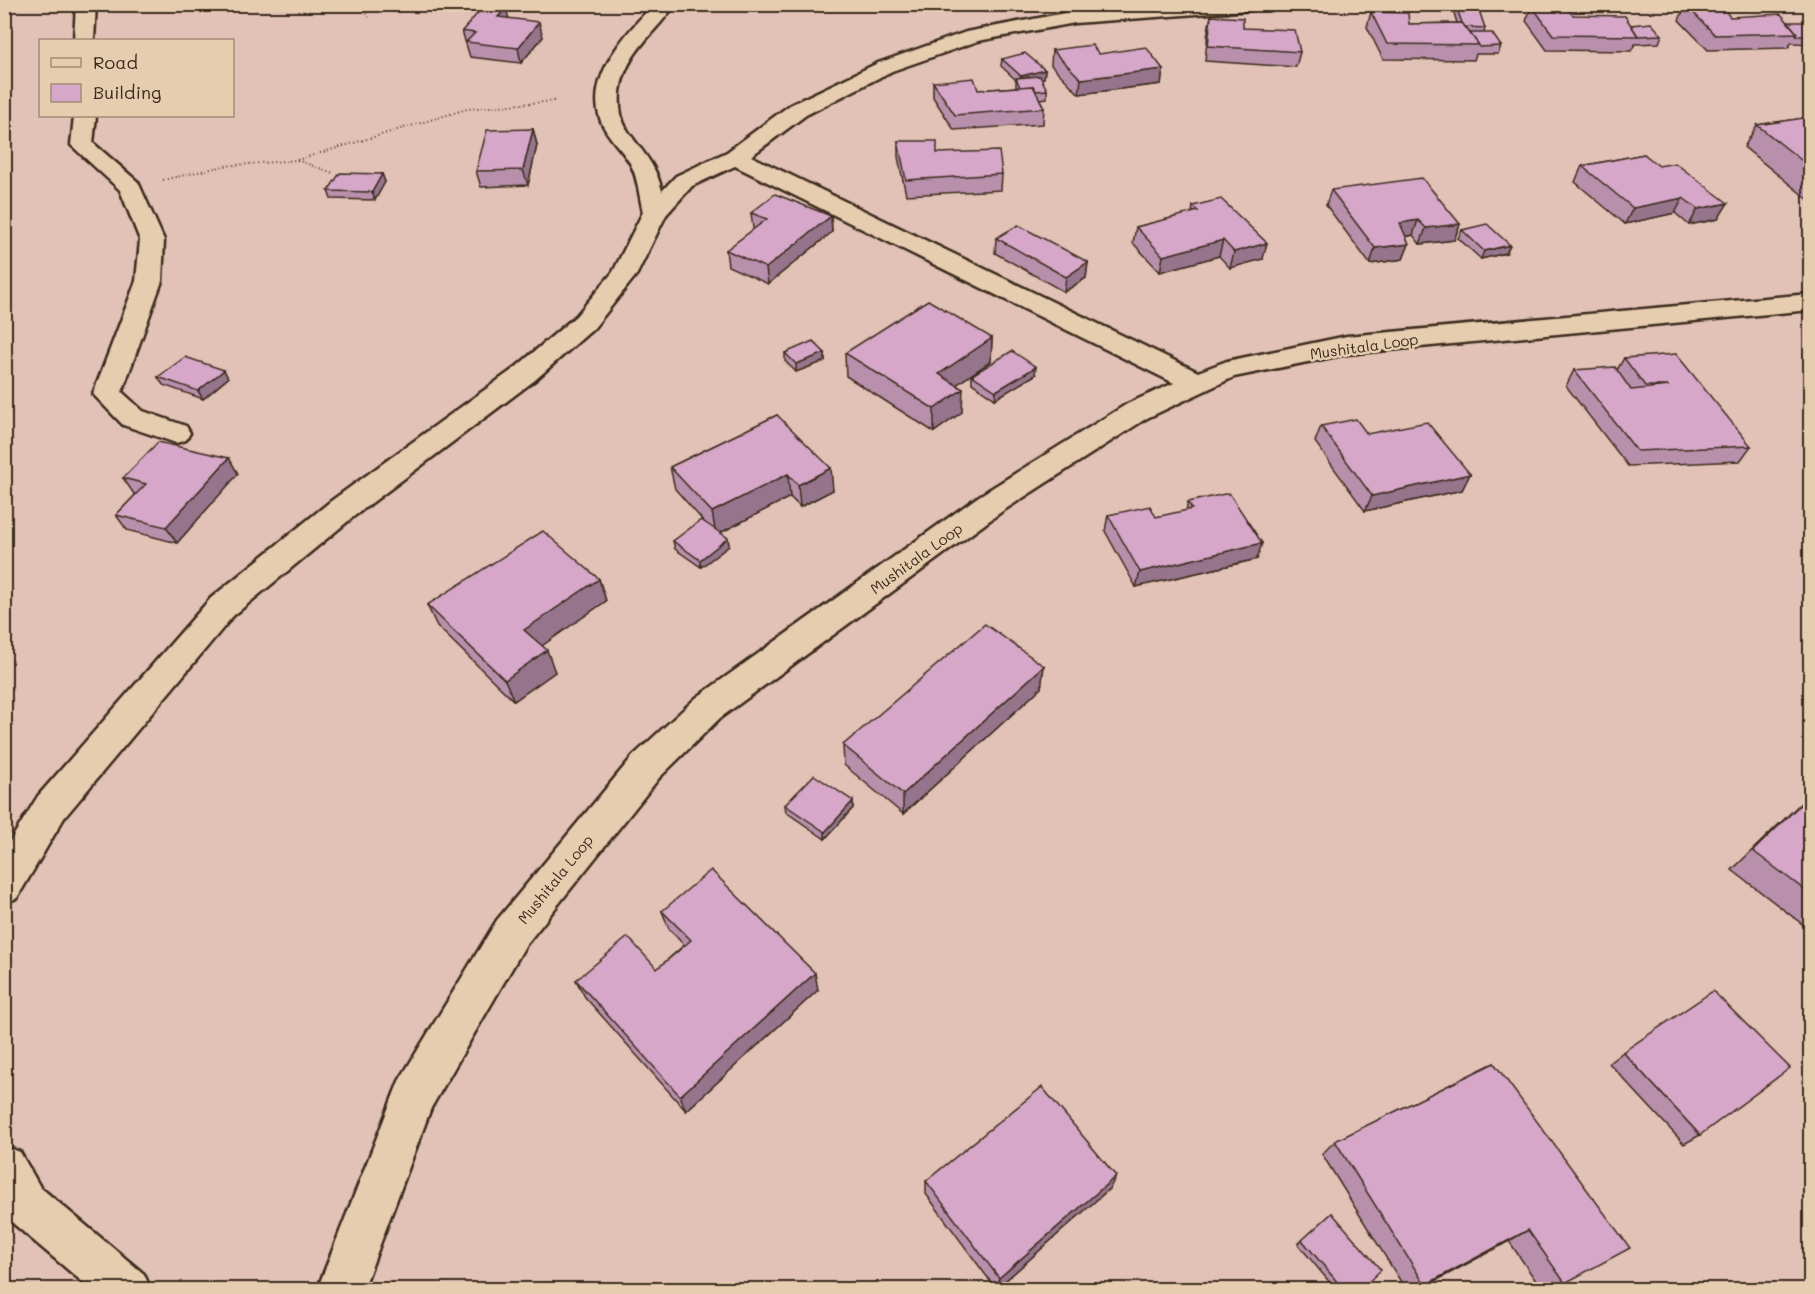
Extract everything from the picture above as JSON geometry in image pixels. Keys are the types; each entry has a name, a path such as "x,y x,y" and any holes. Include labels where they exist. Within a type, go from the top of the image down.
{"street":[{"path":"84,39 86,4"},
{"path":"655,212 643,167 610,118 608,92 618,62 639,31 666,4"},
{"path":"4,886 51,807 222,607 342,509 525,374 585,322 624,274 655,212 684,181 735,158 798,110 885,67 973,36 1075,17 1251,4"},
{"path":"85,117 82,145 130,187 152,240 149,281 107,394 133,418 176,434"},
{"path":"735,158 1197,382"},
{"name":"Mushitala Loop","path":"340,1290 414,1096 511,933 646,767 708,708 990,504 1137,411 1227,370 1347,345 1810,302"},
{"path":"4,1168 24,1203 128,1290"}],"path":[{"path":"359,4 369,17"},
{"path":"762,4 797,9 830,4"},
{"path":"130,187 224,166 297,160 467,109 554,101"},
{"path":"297,160 333,173"}],"building":[{"path":"1686,5 1721,5 1730,17 1781,14 1797,33 1715,35"},
{"path":"484,6 506,8 498,17 539,22 518,48 466,42 475,33 462,31"},
{"path":"1456,6 1478,7 1485,28 1465,27"},
{"path":"1532,6 1564,6 1573,15 1625,16 1638,36 1553,35"},
{"path":"1371,12 1408,13 1409,24 1462,23 1479,45 1387,44"},
{"path":"1211,16 1243,18 1243,28 1295,30 1300,52 1208,46"},
{"path":"1788,22 1809,22 1810,36 1797,36"},
{"path":"1651,23 1662,35 1638,36 1631,25"},
{"path":"1470,33 1492,33 1501,46 1479,47"},
{"path":"1092,45 1099,54 1146,47 1163,69 1081,79 1052,50"},
{"path":"1025,53 1045,70 1021,76 1002,59"},
{"path":"1040,76 1047,90 1036,91 1033,86 1020,87 1016,78"},
{"path":"974,78 978,90 1033,86 1044,108 955,115 933,82"},
{"path":"1810,117 1810,167 1757,125"},
{"path":"533,129 523,170 476,171 487,130"},
{"path":"898,141 937,141 937,153 999,151 1002,174 906,180"},
{"path":"1644,154 1659,166 1675,163 1728,203 1698,209 1683,198 1633,208 1582,166"},
{"path":"340,173 382,174 372,192 328,191"},
{"path":"1422,178 1460,224 1426,228 1418,220 1400,223 1409,244 1375,248 1331,190"},
{"path":"775,194 831,216 766,268 726,250 767,219 751,213"},
{"path":"1221,199 1267,243 1234,252 1223,240 1163,256 1136,227 1198,211 1193,206"},
{"path":"1487,224 1510,245 1484,251 1462,230"},
{"path":"1018,225 1088,262 1066,277 996,238"},
{"path":"928,300 992,338 939,374 963,389 934,409 845,353"},
{"path":"813,341 825,353 796,364 785,353"},
{"path":"1012,351 1036,367 996,391 972,375"},
{"path":"1676,354 1751,446 1637,451 1574,370 1615,367 1631,390 1669,386 1645,386 1624,358"},
{"path":"185,357 224,370 198,391 158,377"},
{"path":"777,415 831,468 798,485 788,474 712,512 670,467"},
{"path":"1356,419 1367,434 1427,422 1470,474 1372,496 1321,426"},
{"path":"158,442 229,458 166,527 116,515 146,484 123,478"},
{"path":"1229,493 1262,543 1140,572 1108,515 1150,506 1156,517 1192,509 1188,502"},
{"path":"701,520 728,538 700,560 673,541"},
{"path":"543,531 599,579 524,630 547,650 505,680 427,605"},
{"path":"985,624 1044,666 903,794 843,745"},
{"path":"814,775 853,801 825,832 785,805"},
{"path":"1810,795 1810,894 1753,851"},
{"path":"711,870 815,973 680,1096 576,980 628,937 657,969 691,940 662,911"},
{"path":"1713,991 1790,1068 1700,1135 1623,1052"},
{"path":"1494,1063 1630,1248 1565,1283 1528,1230 1425,1285 1335,1141"},
{"path":"1042,1087 1116,1176 999,1278 926,1181"},
{"path":"1332,1213 1381,1270 1360,1290 1344,1290 1302,1240"}]}
